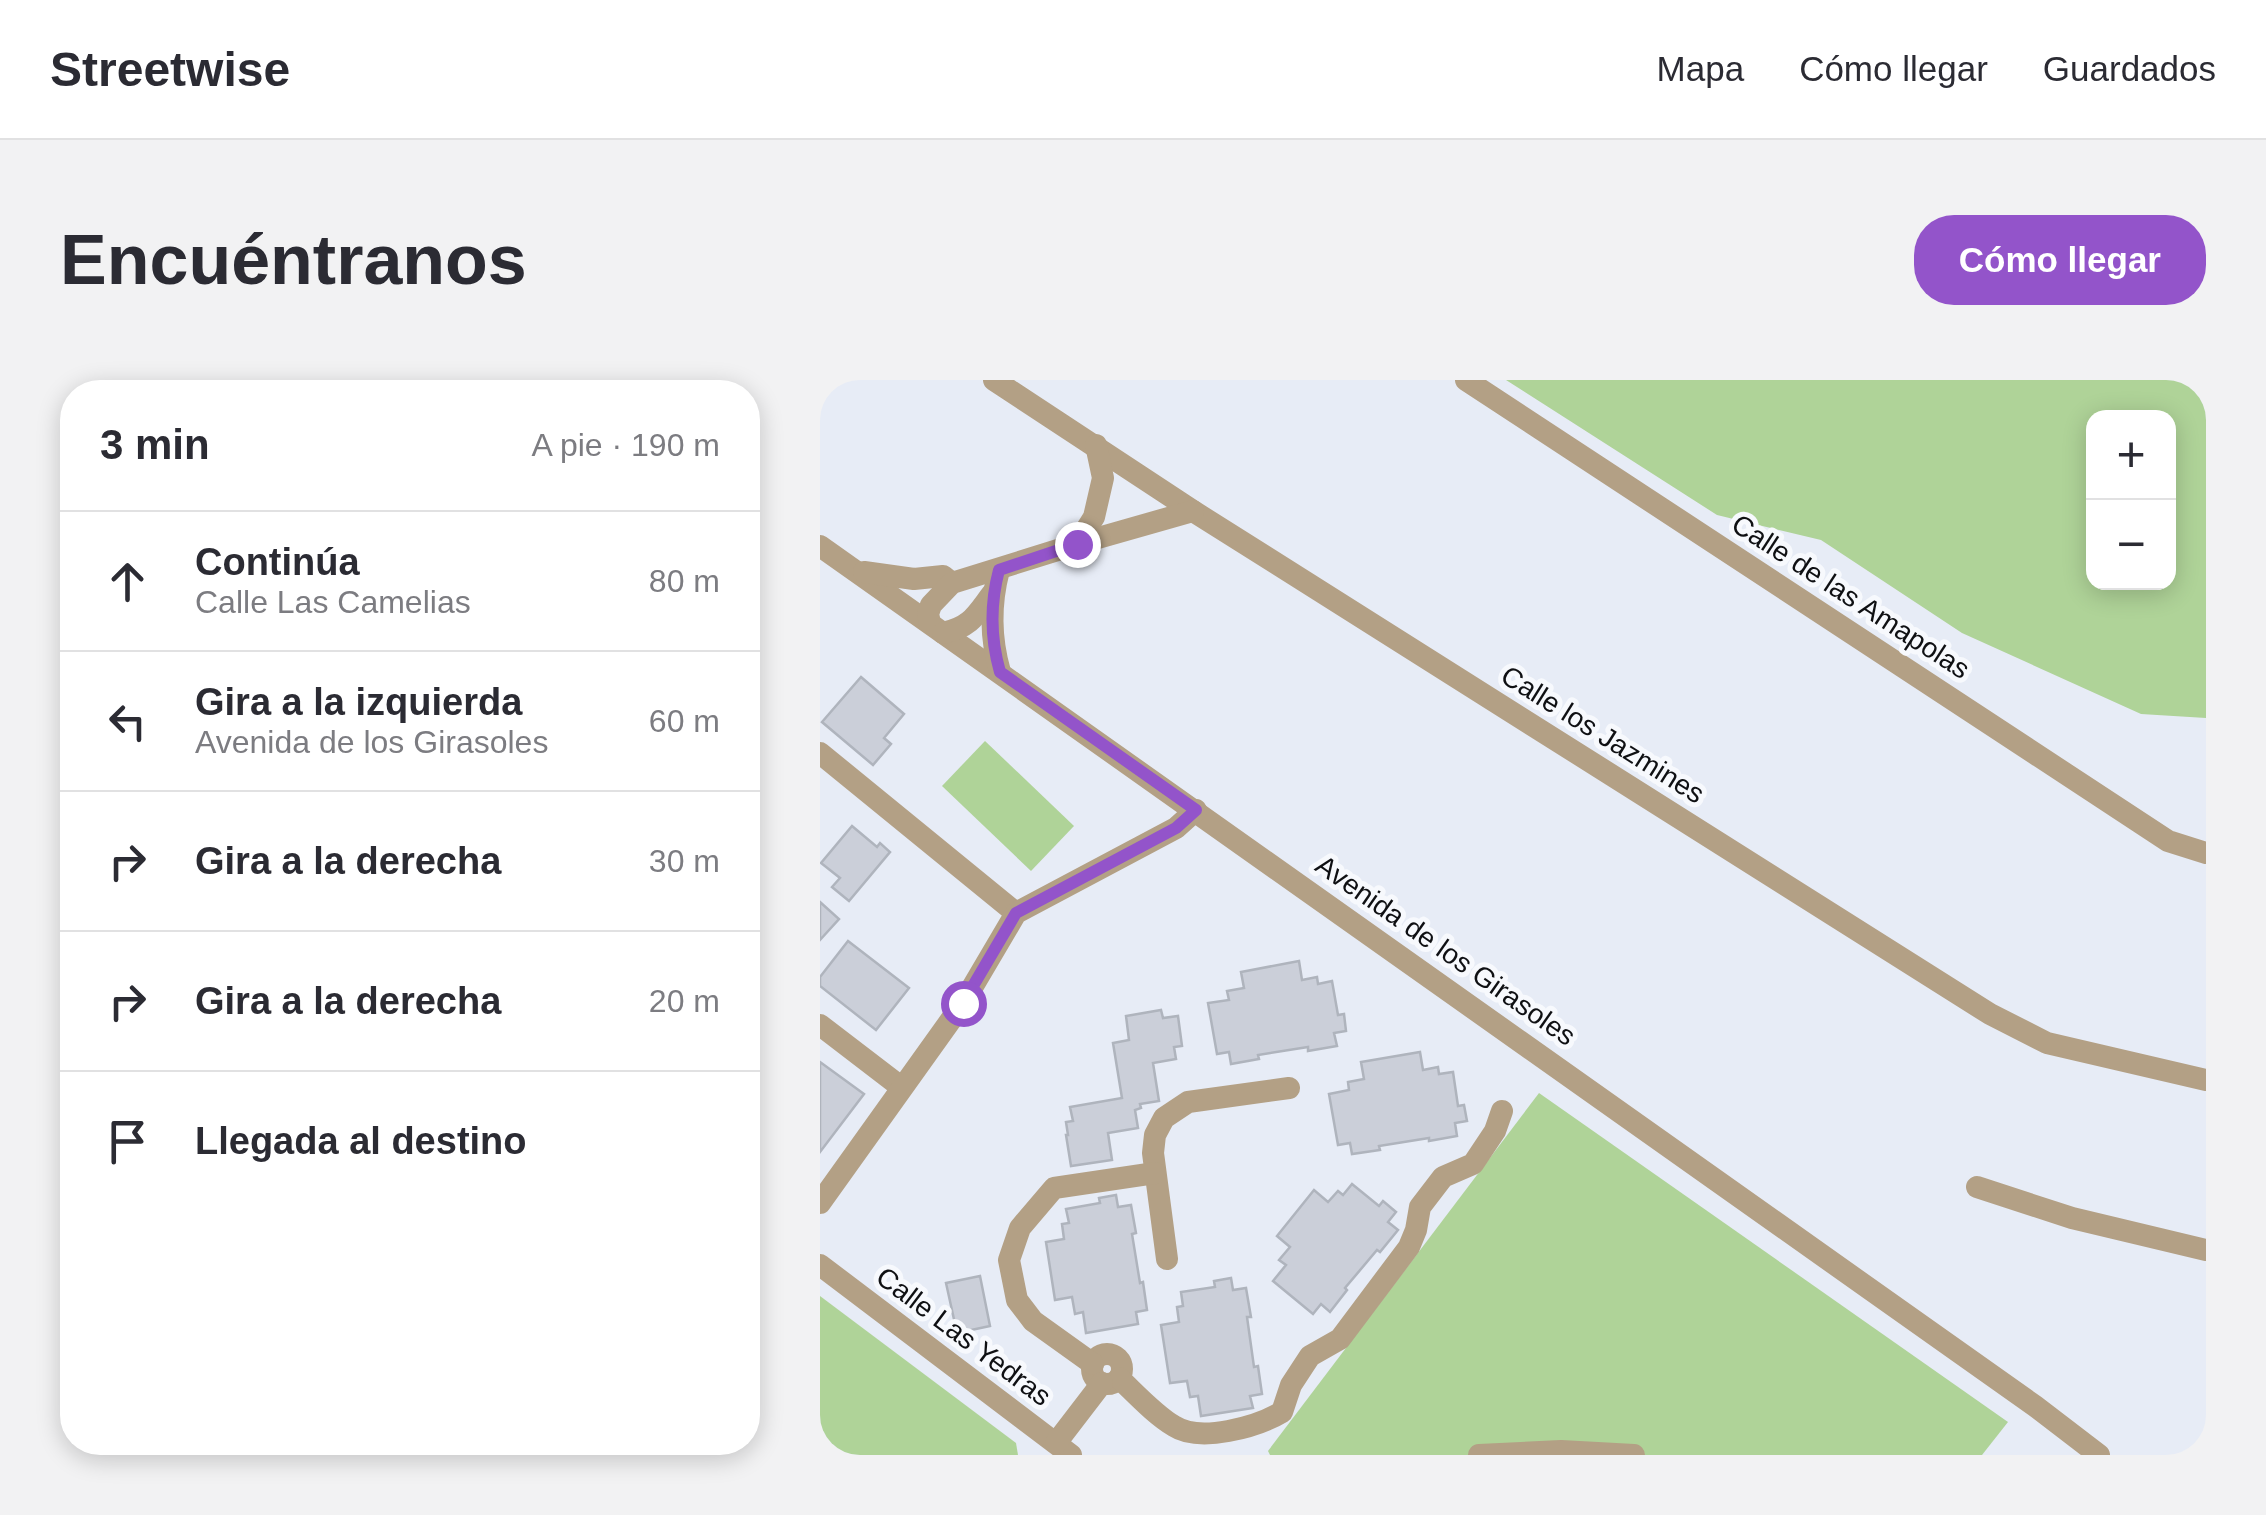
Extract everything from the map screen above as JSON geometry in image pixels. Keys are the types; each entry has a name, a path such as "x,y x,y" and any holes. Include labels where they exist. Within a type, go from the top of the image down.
{"street":[{"name":"Calle los Jazmines","path":"994,380 1194,511 1990,1014 2047,1042 2206,1080"},
{"name":"Calle de las Amapolas","path":"1466,380 2168,840 2206,853"},
{"path":"1077,544 1094,517 1103,478 1096,446"},
{"path":"992,594 973,620 960,629 937,628 928,614 931,605 952,583 1194,511"},
{"name":"Avenida de los Girasoles","path":"820,546 2099,1455"},
{"path":"854,570 914,579 943,576 952,583"},
{"path":"999,570 992,594 993,647 1000,672"},
{"path":"820,753 1016,913"},
{"path":"820,1203 963,1003 1016,913 1176,828 1196,810"},
{"path":"820,1025 900,1087"},
{"path":"1167,1258 1152,1153 1164,1118 1188,1102 1289,1088"},
{"path":"1155,1173 1054,1188 1020,1228 1009,1260 1016,1300 1032,1320 1176,1428 1206,1434 1264,1423 1282,1412 1291,1385 1310,1356 1340,1340 1409,1247 1420,1207 1443,1177 1473,1164 1495,1131 1502,1111"},
{"path":"1977,1187 2072,1218 2206,1250"},
{"name":"Calle Las Yedras","path":"820,1265 1064,1449"},
{"path":"1064,1449 1104,1375"},
{"name":"Avenida de los Girasoles","path":"2035,1406 2119,1455"},
{"path":"1479,1455 1561,1451 1634,1455"}],"green space":[{"path":"1506,380 2206,380 2206,718 2141,714 1962,633 1821,540 1717,515"},
{"path":"985,741 1074,826 1031,871 942,786"},
{"path":"1539,1093 2008,1422 1982,1455 1270,1455 1268,1451"},
{"path":"820,1296 1016,1443 1018,1455 820,1455"}],"building":[{"path":"861,677 904,714 884,738 891,744 873,765 822,722"},
{"path":"852,826 877,847 880,843 890,852 849,901 832,887 840,878 821,863"},
{"path":"820,902 839,919 820,940"},
{"path":"848,941 909,988 876,1030 820,986 820,977"},
{"path":"1299,961 1302,980 1317,977 1318,984 1332,981 1338,1015 1344,1014 1346,1031 1334,1033 1337,1046 1258,1055 1259,1059 1231,1064 1229,1052 1217,1054 1208,1003 1229,1000 1227,991 1244,988 1241,972"},
{"path":"1161,1010 1163,1018 1178,1016 1182,1046 1174,1047 1176,1059 1153,1063 1159,1101 1140,1104 1141,1108 1135,1110 1138,1128 1108,1133 1112,1160 1071,1166 1066,1135 1066,1122 1073,1121 1070,1107 1122,1098 1113,1043 1129,1040 1126,1016"},
{"path":"1420,1052 1423,1070 1438,1067 1439,1074 1453,1072 1458,1106 1464,1105 1467,1121 1455,1123 1457,1136 1379,1146 1380,1150 1352,1154 1350,1143 1338,1145 1329,1094 1349,1090 1348,1082 1364,1079 1361,1062"},
{"path":"820,1062 864,1094 820,1152"},
{"path":"1352,1184 1379,1206 1383,1201 1396,1212 1388,1222 1398,1230 1345,1288 1330,1312 1321,1304 1313,1314 1273,1281 1286,1265 1279,1260 1290,1247 1277,1236 1314,1190 1328,1202 1338,1191 1343,1195"},
{"path":"1116,1195 1118,1207 1131,1205 1136,1233 1132,1234 1147,1310 1136,1312 1138,1324 1086,1333 1083,1312 1075,1314 1072,1297 1055,1300 1046,1242 1064,1239 1062,1224 1069,1223 1066,1209 1100,1203 1099,1198"},
{"path":"980,1276 990,1326 957,1333 946,1283"},
{"path":"1231,1278 1233,1290 1246,1288 1254,1367 1258,1366 1262,1394 1250,1396 1253,1408 1201,1416 1198,1396 1190,1397 1187,1381 1170,1383 1161,1325 1179,1322 1181,1292 1215,1287 1214,1281"}],"route":[{"path":"963,1003 1016,913 1176,828 1196,810 1000,672 992,630 992,594 999,570 1077,544"}]}
